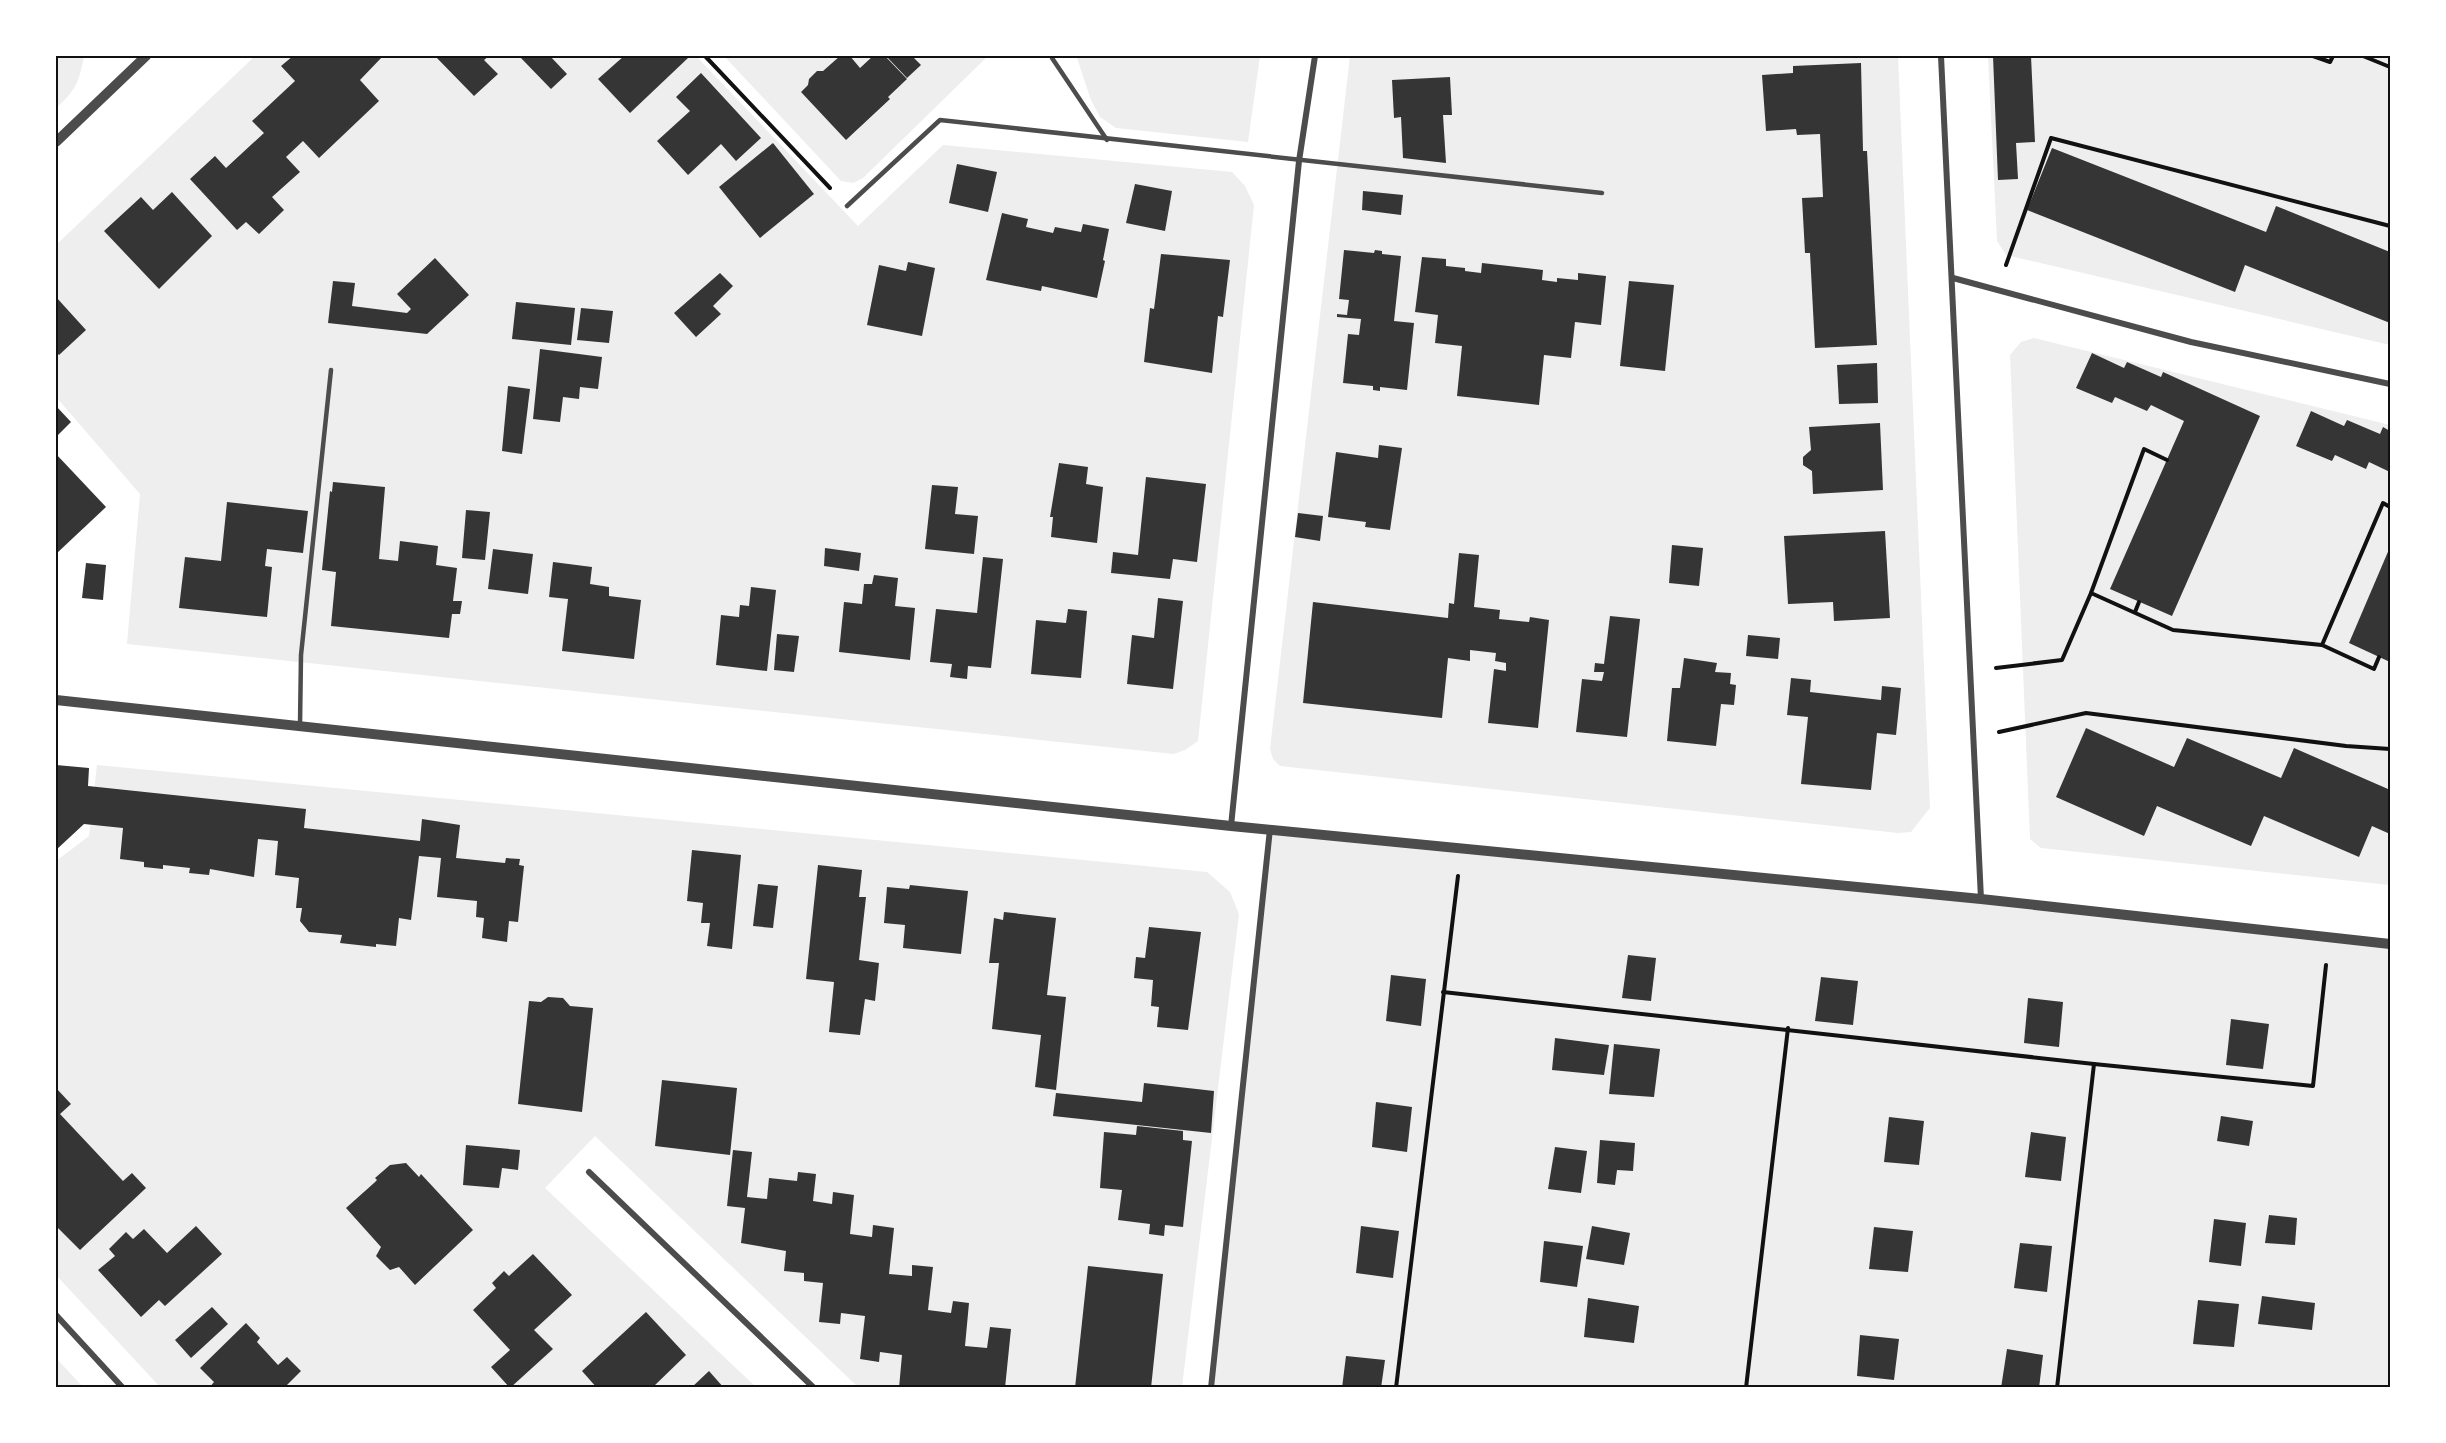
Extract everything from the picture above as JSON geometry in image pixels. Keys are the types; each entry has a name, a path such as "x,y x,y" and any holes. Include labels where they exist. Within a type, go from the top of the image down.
{"street":[{"path":"56,142 146,56"},
{"path":"1231,826 1299,161 1315,56"},
{"path":"1941,56 1981,899"},
{"path":"1953,278 2191,342 2391,384"},
{"path":"56,700 300,724 1231,826 1981,899 2391,944"},
{"path":"1210,1388 1270,830"},
{"path":"589,1172 814,1388"},
{"path":"56,1315 123,1388"}],"lane":[{"path":"1054,56 1052,58 1107,140"},
{"path":"847,206 940,120 1299,161 1602,192"},
{"path":"300,724 301,656 331,370"}],"path":[{"path":"705,56 847,206"},
{"path":"2313,56 2330,62 2333,56"},
{"path":"2363,56 2391,67"},
{"path":"1997,290 2051,138 2391,226"},
{"path":"1971,671 2062,660 2091,593 2144,449 2167,460"},
{"path":"2322,645 2383,503 2391,507"},
{"path":"2091,593 2173,630 2322,645 2374,669 2379,657"},
{"path":"2135,612 2139,602"},
{"path":"1974,738 2086,713 2346,746 2391,749"},
{"path":"1396,1388 1461,849"},
{"path":"1443,992 2313,1086 2329,938"},
{"path":"1746,1388 1788,1029"},
{"path":"2057,1388 2094,1064"}],"shaded area":[{"path":"56,56 84,56 76,85 56,108"},
{"path":"255,56 696,56 858,226 943,145 1232,172 1245,186 1254,205 1198,741 1174,754 127,644 140,494 56,397 56,245"},
{"path":"724,56 988,56 863,178 853,183 841,181"},
{"path":"1079,56 1260,56 1248,142 1116,128 1100,117 1091,100 1077,58"},
{"path":"1350,56 1898,56 1930,808 1911,832 1898,833 1280,766 1273,759 1270,749"},
{"path":"1988,56 2390,56 2390,345 2006,255 1997,241"},
{"path":"2034,338 2390,425 2390,885 2041,848 2030,839 2010,355 2021,342"},
{"path":"97,765 1207,872 1230,892 1239,914 1182,1387 858,1387 595,1136 545,1188 756,1387 160,1387 56,1275 56,861 89,836"},
{"path":"1270,829 2390,944 2390,1387 1211,1388"},
{"path":"56,1358 83,1387 56,1387"}],"building":[{"path":"293,56 383,56 360,80 379,101 319,158 303,141 286,157 300,172 272,197 284,210 259,234 246,222 237,230 190,179 215,156 226,168 264,133 252,121 295,81 281,66"},
{"path":"435,56 489,56 484,60 498,74 474,96"},
{"path":"519,56 550,56 567,74 551,89"},
{"path":"624,56 685,56 688,58 630,113 598,79"},
{"path":"840,56 850,56 860,68 873,56 885,56 907,79 888,97 890,99 846,140 801,92 817,71 823,71"},
{"path":"886,56 912,56 921,65 907,78"},
{"path":"1993,56 2031,56 2035,142 2016,143 2018,179 1998,180"},
{"path":"1861,63 1863,151 1867,151 1877,345 1815,348 1810,253 1805,253 1802,198 1823,197 1820,134 1797,135 1796,129 1766,131 1762,75 1793,73 1793,66"},
{"path":"701,73 761,138 736,161 721,144 688,175 657,141 690,111 676,97"},
{"path":"1450,77 1452,115 1443,115 1446,163 1403,158 1401,117 1394,118 1392,80"},
{"path":"773,143 814,194 760,238 719,187"},
{"path":"2052,148 2266,232 2276,206 2390,252 2390,323 2245,265 2235,292 2027,210"},
{"path":"957,164 997,172 988,212 949,203"},
{"path":"1135,184 1172,191 1165,231 1126,223"},
{"path":"1363,191 1403,195 1401,215 1362,210"},
{"path":"172,192 212,236 159,289 104,231 141,197 153,210"},
{"path":"1002,213 1028,219 1026,227 1053,233 1055,227 1081,232 1083,224 1109,229 1097,298 1042,286 1041,291 986,280"},
{"path":"1344,250 1374,253 1375,250 1382,251 1382,254 1401,256 1394,321 1414,323 1407,390 1380,387 1380,391 1373,390 1373,386 1343,383 1348,334 1359,335 1361,319 1337,317 1337,314 1347,315 1349,300 1339,299"},
{"path":"1161,254 1230,260 1223,317 1218,316 1212,373 1144,362 1150,308 1154,309"},
{"path":"1422,257 1446,259 1446,266 1481,273 1482,263 1543,270 1542,280 1557,282 1557,278 1578,280 1578,273 1606,276 1601,325 1575,322 1571,358 1544,355 1539,405 1457,396 1462,346 1435,343 1438,315 1415,312"},
{"path":"435,258 469,295 427,334 328,323 333,281 355,283 352,306 407,313 411,309 397,294"},
{"path":"908,262 935,268 922,336 867,325 879,265 906,271"},
{"path":"720,273 733,286 713,306 721,314 696,337 674,313"},
{"path":"1629,281 1674,285 1665,371 1620,366"},
{"path":"56,297 86,330 59,355 56,352"},
{"path":"516,302 575,308 571,345 512,339"},
{"path":"581,308 613,311 609,343 577,340"},
{"path":"540,349 602,357 598,389 580,387 579,399 563,397 560,422 533,419"},
{"path":"2092,353 2124,368 2127,362 2161,377 2163,372 2260,416 2172,616 2110,589 2184,421 2151,405 2147,411 2115,397 2112,403 2076,388"},
{"path":"1877,363 1878,403 1839,404 1837,365"},
{"path":"508,386 530,389 522,454 502,451"},
{"path":"56,406 71,422 56,437"},
{"path":"2311,411 2344,426 2347,420 2380,434 2383,427 2390,431 2390,472 2369,462 2366,469 2335,455 2332,461 2296,446"},
{"path":"1880,423 1883,490 1813,494 1812,471 1803,465 1803,457 1811,450 1809,427"},
{"path":"1379,445 1402,448 1390,530 1365,527 1366,522 1328,517 1336,452 1378,458"},
{"path":"56,454 106,507 56,554"},
{"path":"1059,463 1088,467 1086,484 1103,487 1097,543 1051,537 1053,517 1050,517"},
{"path":"1146,477 1206,484 1197,562 1173,559 1170,579 1111,573 1113,552 1138,555"},
{"path":"333,482 385,487 379,559 398,561 400,541 438,546 436,565 457,568 453,601 462,601 460,614 452,614 449,638 331,626 336,572 322,570 330,491 332,492"},
{"path":"932,485 958,487 955,514 978,516 974,554 925,549"},
{"path":"227,502 308,511 303,553 267,549 265,566 272,567 267,617 179,608 185,557 221,561"},
{"path":"466,510 490,512 485,560 462,558"},
{"path":"1298,513 1323,516 1320,541 1295,537"},
{"path":"1885,531 1890,618 1834,621 1833,602 1788,604 1784,536"},
{"path":"1672,545 1703,548 1699,586 1669,583"},
{"path":"2390,547 2390,662 2349,643"},
{"path":"825,548 861,553 859,571 824,566"},
{"path":"493,549 533,554 528,594 488,589"},
{"path":"1459,553 1479,555 1474,607 1500,610 1499,619 1529,622 1530,617 1549,620 1538,728 1488,723 1494,669 1506,671 1506,663 1495,661 1496,653 1470,650 1470,661 1448,658 1442,718 1303,703 1313,602 1448,618 1449,603 1454,604"},
{"path":"983,557 1003,559 991,668 968,666 967,679 950,677 952,664 930,662 936,609 977,613"},
{"path":"553,562 592,567 590,584 609,587 609,596 641,600 634,659 562,651 568,599 549,597"},
{"path":"86,563 106,565 103,600 82,598"},
{"path":"874,575 898,578 895,606 915,608 910,660 839,652 844,602 862,604 864,584 872,584"},
{"path":"751,587 776,590 767,671 716,665 721,615 739,617 740,605 749,606"},
{"path":"1158,598 1183,601 1173,689 1127,684 1132,635 1154,638"},
{"path":"1068,609 1087,611 1081,678 1031,674 1036,620 1066,623"},
{"path":"1610,616 1640,619 1627,737 1576,732 1582,679 1602,681 1604,672 1594,672 1595,663 1604,664"},
{"path":"777,634 799,636 794,672 774,670"},
{"path":"1748,635 1780,638 1778,659 1746,656"},
{"path":"1684,658 1717,663 1715,672 1731,673 1730,684 1736,685 1734,705 1721,704 1716,746 1667,741 1672,688 1680,688"},
{"path":"1791,678 1811,680 1810,692 1881,700 1882,686 1901,688 1896,735 1877,733 1871,790 1801,784 1808,717 1787,715"},
{"path":"2086,728 2174,767 2187,738 2281,778 2294,748 2388,789 2390,784 2390,834 2372,826 2359,857 2264,816 2251,846 2157,806 2144,836 2056,797"},
{"path":"56,765 89,768 88,786 306,809 304,828 420,841 422,819 460,825 456,858 505,863 506,858 520,859 519,865 524,866 518,922 509,921 507,942 482,938 484,918 476,917 477,901 437,897 441,858 419,856 411,920 399,918 396,946 376,944 376,947 340,943 342,935 309,932 300,921 302,908 296,908 299,878 275,875 278,841 258,839 254,877 210,869 209,875 189,873 190,868 163,865 163,869 144,867 144,862 120,859 123,828 84,824 56,850"},
{"path":"692,850 741,855 732,949 707,946 710,923 701,923 703,903 687,901"},
{"path":"818,865 862,870 859,897 866,897 859,960 879,963 875,1001 865,999 860,1035 829,1032 834,982 806,979"},
{"path":"758,884 778,886 773,928 753,926"},
{"path":"910,885 968,891 961,954 903,948 905,925 884,923 887,887 909,889"},
{"path":"1004,912 1056,918 1047,995 1066,997 1056,1090 1035,1087 1041,1035 992,1029 999,963 989,963 994,918 1003,920"},
{"path":"1149,927 1201,932 1188,1030 1157,1027 1159,1007 1151,1006 1153,980 1134,978 1136,957 1145,958"},
{"path":"1628,955 1656,958 1651,1001 1622,998"},
{"path":"1391,975 1426,979 1421,1026 1386,1021"},
{"path":"1821,977 1858,981 1853,1025 1815,1021"},
{"path":"548,997 563,998 570,1006 593,1008 582,1112 518,1104 529,1001 541,1002"},
{"path":"2028,998 2063,1002 2059,1047 2024,1043"},
{"path":"2231,1019 2269,1024 2263,1069 2226,1065"},
{"path":"1555,1038 1609,1045 1604,1075 1552,1070"},
{"path":"1614,1044 1660,1049 1654,1097 1609,1094"},
{"path":"662,1080 737,1088 730,1155 655,1146"},
{"path":"1144,1083 1214,1091 1211,1133 1053,1116 1056,1093 1142,1102"},
{"path":"56,1088 71,1104 60,1114 123,1181 132,1173 146,1188 80,1250 56,1226"},
{"path":"1376,1102 1412,1107 1407,1152 1372,1147"},
{"path":"2221,1116 2253,1121 2249,1146 2217,1141"},
{"path":"1889,1117 1924,1121 1919,1165 1884,1162"},
{"path":"1137,1126 1183,1131 1183,1140 1192,1141 1183,1227 1165,1225 1164,1236 1149,1234 1150,1224 1118,1220 1122,1190 1100,1188 1104,1132 1136,1135"},
{"path":"2031,1132 2066,1137 2061,1181 2025,1177"},
{"path":"1600,1140 1635,1143 1633,1171 1617,1170 1615,1185 1597,1183"},
{"path":"466,1145 520,1150 518,1170 502,1168 499,1188 463,1185"},
{"path":"1555,1147 1587,1151 1581,1193 1548,1189"},
{"path":"733,1150 752,1152 747,1197 767,1199 769,1178 797,1181 798,1172 816,1174 813,1201 832,1204 833,1192 854,1195 850,1234 872,1237 873,1225 894,1228 889,1274 912,1276 912,1265 933,1267 928,1310 951,1313 953,1301 969,1303 965,1346 987,1348 990,1327 1011,1329 1005,1388 899,1388 902,1355 880,1352 879,1362 860,1359 865,1316 841,1313 840,1324 819,1322 823,1283 804,1281 804,1273 784,1271 786,1251 741,1243 745,1208 727,1206"},
{"path":"406,1163 419,1177 421,1174 473,1230 415,1285 399,1267 390,1270 376,1256 381,1247 346,1208 390,1165"},
{"path":"2269,1215 2297,1218 2295,1245 2265,1243"},
{"path":"2214,1219 2246,1223 2241,1266 2209,1262"},
{"path":"196,1226 222,1254 165,1306 159,1300 141,1317 98,1270 115,1256 109,1249 126,1232 133,1239 144,1229 167,1253"},
{"path":"1361,1226 1399,1231 1393,1278 1356,1273"},
{"path":"1592,1226 1630,1233 1624,1265 1586,1259"},
{"path":"1874,1227 1913,1231 1908,1272 1869,1269"},
{"path":"1544,1241 1583,1246 1577,1287 1540,1282"},
{"path":"2020,1243 2052,1246 2047,1292 2014,1288"},
{"path":"533,1254 572,1295 534,1330 553,1349 510,1388 491,1367 510,1350 473,1310 496,1288 492,1283 504,1271 509,1276"},
{"path":"1088,1266 1163,1274 1151,1388 1075,1388"},
{"path":"2262,1296 2315,1303 2312,1330 2258,1324"},
{"path":"1588,1298 1639,1306 1634,1343 1584,1337"},
{"path":"2198,1300 2239,1304 2234,1347 2193,1344"},
{"path":"212,1307 228,1324 191,1358 175,1340"},
{"path":"646,1312 686,1355 652,1388 597,1388 582,1371"},
{"path":"246,1323 260,1338 257,1342 278,1365 287,1357 301,1371 284,1388 209,1388 214,1382 200,1368"},
{"path":"1860,1335 1899,1339 1894,1380 1857,1376"},
{"path":"2007,1349 2043,1355 2039,1388 2001,1388"},
{"path":"1346,1356 1385,1360 1381,1388 1342,1388"},
{"path":"709,1371 724,1388 691,1388"}]}
